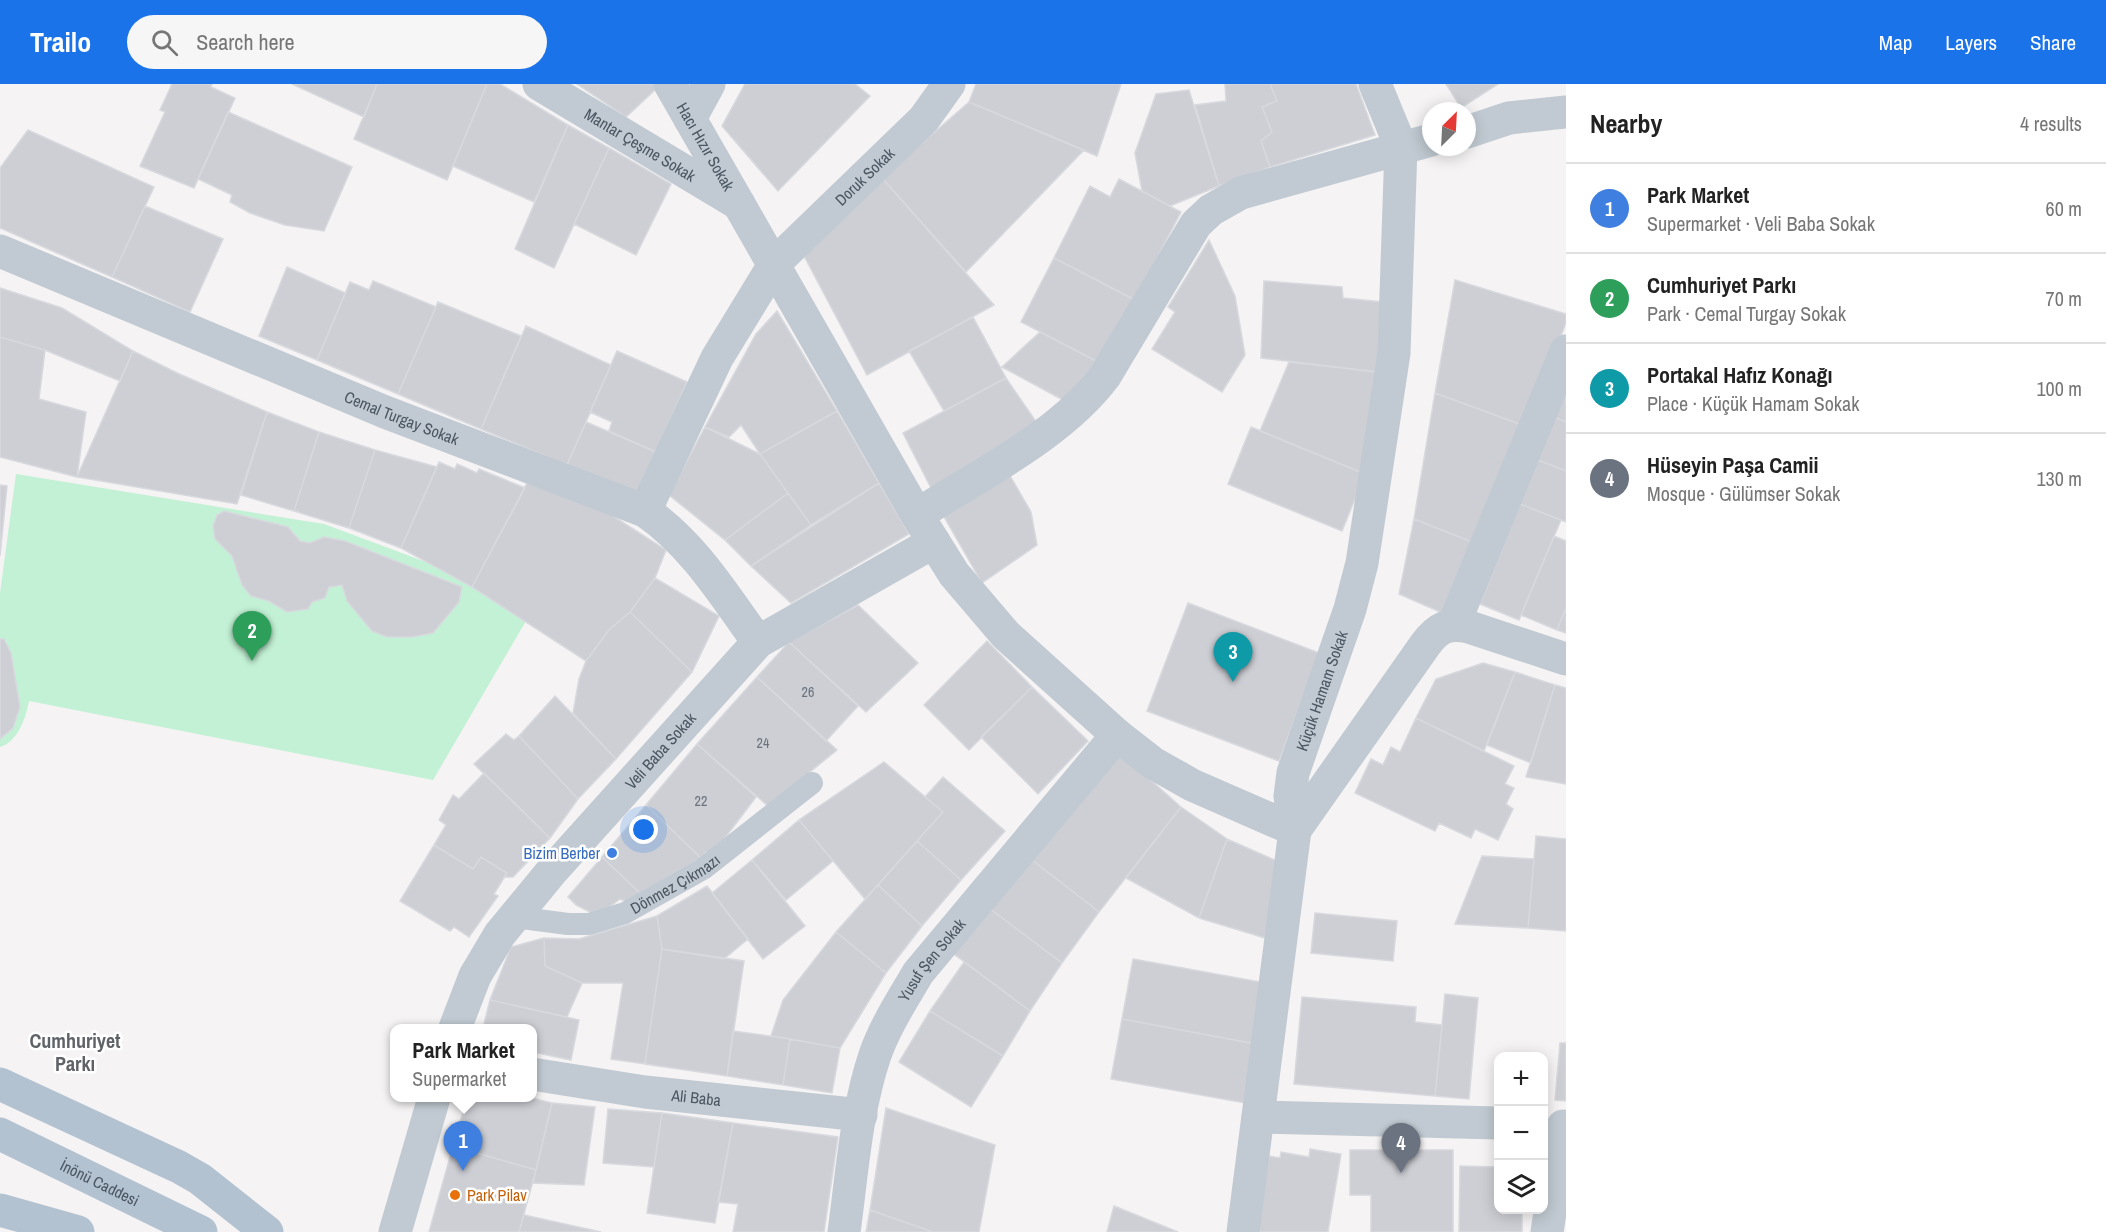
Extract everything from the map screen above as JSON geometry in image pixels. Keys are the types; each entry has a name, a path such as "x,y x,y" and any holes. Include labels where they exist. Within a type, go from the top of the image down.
{"main road":[{"path":"0,1084 179,1167 200,1179 267,1232"},
{"name":"İnönü Caddesi","path":"0,1134 201,1232"},
{"path":"0,1210 78,1232"}],"street":[{"name":"Mantar Çeşme Sokak","path":"539,84 743,207"},
{"name":"Hacı Hızır Sokak","path":"670,84 743,207 917,515 954,574 1006,635 1117,735 1153,763 1192,785 1295,830"},
{"path":"690,118 710,84"},
{"name":"Doruk Sokak","path":"645,511 712,368 741,315 775,263 924,119 949,84"},
{"path":"917,515 1064,421 1090,397 1105,376 1196,224 1211,210 1241,193 1416,144 1375,84"},
{"path":"1476,129 1509,118 1566,112"},
{"name":"Küçük Hamam Sokak","path":"1243,1232 1295,830 1290,796 1293,773 1350,609 1362,563 1374,497 1394,353 1416,144"},
{"name":"Cemal Turgay Sokak","path":"0,251 385,412 645,511 667,526 694,554 758,642"},
{"path":"1454,624 1566,351"},
{"name":"Veli Baba Sokak","path":"457,1024 487,954 514,917 758,642 934,542"},
{"path":"1295,830 1430,638 1443,627 1454,624 1566,659"},
{"name":"Yusuf Şen Sokak","path":"844,1232 861,1115 875,1055 918,974 1117,735"},
{"name":"Ali Baba","path":"537,1075 645,1092 861,1115"},
{"path":"395,1232 433,1102"},
{"path":"1258,1117 1494,1123"},
{"path":"1547,1232 1557,1125"}],"lane":[{"name":"Dönmez Çıkmazı","path":"514,917 568,924 589,924 625,913 703,868 812,783"}],"green space":[{"path":"16,474 324,524 442,568 526,621 433,780 29,701 26,714 16,734 12,740 0,747 0,593"}],"building":[{"path":"172,84 212,84 211,87 235,98 194,188 140,166 165,112 160,110"},
{"path":"292,84 377,84 364,117"},
{"path":"377,84 487,84 447,180 354,139"},
{"path":"487,84 500,84 568,125 534,202 453,166"},
{"path":"577,84 655,84 657,88 626,117"},
{"path":"745,84 855,84 870,96 778,191 722,126"},
{"path":"976,84 1121,84 1097,156 969,102"},
{"path":"1225,84 1270,84 1277,101 1262,107 1272,132 1261,141 1270,167 1219,186 1195,105 1226,101"},
{"path":"1270,84 1356,84 1375,135 1270,167 1261,141 1272,132 1262,107 1277,101"},
{"path":"1446,84 1498,84 1470,102 1457,102"},
{"path":"1189,90 1219,186 1170,206 1142,191 1135,153 1156,94"},
{"path":"969,102 1084,150 966,272 882,178"},
{"path":"228,112 352,167 324,231 285,225 250,213 230,202 232,195 198,179"},
{"path":"568,125 609,148 554,268 515,249"},
{"path":"28,130 154,187 112,277 0,228 0,168"},
{"path":"609,148 671,184 636,255 574,224"},
{"path":"882,178 994,305 867,375 803,254"},
{"path":"1119,179 1181,212 1135,300 1054,258 1090,186 1110,197"},
{"path":"145,206 223,239 190,312 112,277"},
{"path":"1209,240 1235,296 1245,355 1222,392 1152,349 1175,312 1168,307"},
{"path":"1054,258 1135,300 1102,364 1021,322"},
{"path":"287,267 345,293 317,360 259,336"},
{"path":"1455,280 1566,314 1566,323 1525,426 1435,393"},
{"path":"373,281 436,307 398,394 317,360 350,282 369,290"},
{"path":"1264,281 1342,287 1343,298 1383,302 1378,372 1261,358"},
{"path":"0,288 62,308 133,351 120,381 45,350 0,337"},
{"path":"438,302 521,336 481,429 398,394"},
{"path":"777,311 837,411 760,454 741,425 729,437 705,427 756,334"},
{"path":"973,317 1006,378 944,411 909,351"},
{"path":"526,326 611,365 567,465 481,429"},
{"path":"1040,332 1102,364 1065,401 1002,367"},
{"path":"0,337 45,350 39,399 86,412 77,477 0,457"},
{"path":"133,351 267,412 237,504 77,477"},
{"path":"617,351 687,382 656,452 609,431 612,422 590,412"},
{"path":"1289,362 1378,372 1365,474 1260,431"},
{"path":"1006,378 1039,426 934,494 903,433"},
{"path":"1566,388 1566,422 1554,417"},
{"path":"1435,393 1525,426 1477,544 1414,519"},
{"path":"837,411 879,483 811,525 760,454"},
{"path":"267,412 319,432 294,511 241,495"},
{"path":"1554,417 1566,422 1566,471 1538,460"},
{"path":"586,422 656,452 638,493 567,465"},
{"path":"705,427 760,454 788,493 725,540 669,495"},
{"path":"1251,427 1365,474 1342,531 1228,484"},
{"path":"319,432 375,450 349,528 294,511"},
{"path":"375,450 437,467 401,548 349,528"},
{"path":"1538,460 1566,471 1566,522 1520,504"},
{"path":"439,462 455,469 457,464 477,473 479,469 525,488 472,587 401,548"},
{"path":"1008,472 1031,512 1037,545 982,583 943,515"},
{"path":"527,483 596,505 666,550 655,578 630,612 609,630 586,661 472,587"},
{"path":"879,483 909,534 791,603 751,566"},
{"path":"0,485 7,486 0,556"},
{"path":"788,493 811,525 751,566 725,540"},
{"path":"1520,504 1561,520 1519,620 1480,604"},
{"path":"224,511 288,527 300,541 310,543 324,537 345,541 462,587 459,602 433,633 412,637 387,637 372,631 347,601 342,585 329,587 325,598 312,602 308,609 287,612 269,601 251,596 242,585 232,556 215,539 213,526 217,515"},
{"path":"1414,519 1477,544 1447,615 1399,594"},
{"path":"1554,536 1566,541 1566,608 1557,630 1521,615"},
{"path":"655,578 719,616 692,672 630,612"},
{"path":"1188,603 1319,653 1279,761 1147,711"},
{"path":"858,605 918,663 866,712 789,642"},
{"path":"1566,608 1566,633 1557,630"},
{"path":"630,612 692,672 616,759 573,713 579,679 586,661 609,630"},
{"path":"0,639 4,639 11,653 20,707 13,728 0,739"},
{"path":"987,641 1032,687 969,750 924,705"},
{"path":"789,642 858,706 826,741 757,677"},
{"path":"1483,663 1515,672 1484,751 1416,718 1436,679"},
{"path":"1515,672 1555,685 1531,763 1487,745"},
{"path":"757,677 837,750 768,806 697,744"},
{"path":"1555,685 1566,688 1566,784 1526,777"},
{"path":"1032,687 1088,741 1038,794 981,737"},
{"path":"555,696 616,759 578,799 519,736"},
{"path":"1416,718 1514,766 1505,784 1514,788 1506,804 1513,809 1498,840 1475,829 1471,838 1439,823 1435,831 1355,793 1371,759 1383,765 1391,747 1400,752"},
{"path":"506,734 514,740 519,736 578,799 550,838 474,764"},
{"path":"697,744 756,797 712,855 706,852 701,858 646,805"},
{"path":"1117,750 1181,807 1099,912 1027,856"},
{"path":"884,762 943,812 865,899 799,820"},
{"path":"484,773 550,838 513,877 504,877 507,873 481,857 473,869 434,845 446,825 439,820 453,795 459,799"},
{"path":"943,777 1005,831 961,880 917,841 943,812 925,797"},
{"path":"646,805 701,858 640,893 602,857"},
{"path":"1181,807 1227,839 1199,918 1126,878"},
{"path":"799,820 833,861 786,900 752,860"},
{"path":"1536,836 1566,839 1566,931 1528,928"},
{"path":"1227,839 1279,862 1265,938 1199,918"},
{"path":"917,841 961,880 922,926 878,885"},
{"path":"434,845 473,869 481,857 507,873 494,894 498,896 469,937 454,927 450,931 400,901"},
{"path":"1027,856 1099,912 1062,963 985,905"},
{"path":"1482,856 1534,859 1528,928 1455,924"},
{"path":"602,857 640,893 631,903 620,899 604,911 592,913 576,905 568,897"},
{"path":"752,860 805,926 763,959 712,893"},
{"path":"878,885 922,926 886,973 836,932"},
{"path":"707,886 748,939 724,959 662,949 657,916"},
{"path":"985,905 1062,963 1030,1011 950,951"},
{"path":"1315,913 1397,921 1393,961 1311,953"},
{"path":"657,916 662,949 645,1064 611,1059 623,983 582,983 545,966 544,938 579,939"},
{"path":"836,932 886,973 840,1048 771,1036 783,1000"},
{"path":"544,938 545,966 582,983 567,1017 490,1000 511,947"},
{"path":"662,949 744,961 727,1076 645,1064"},
{"path":"1133,959 1266,983 1256,1044 1122,1019"},
{"path":"964,962 1030,1011 1003,1056 930,1011"},
{"path":"1445,994 1478,998 1469,1099 1435,1096"},
{"path":"1302,997 1416,1007 1415,1022 1442,1025 1435,1096 1294,1084"},
{"path":"490,1000 579,1020 571,1060 537,1053 537,1024 484,1024"},
{"path":"930,1011 1003,1056 971,1107 899,1062"},
{"path":"1122,1019 1256,1044 1245,1103 1111,1079"},
{"path":"733,1031 790,1039 783,1085 727,1076"},
{"path":"790,1039 840,1048 832,1093 783,1085"},
{"path":"1560,1043 1566,1043 1566,1101 1555,1100"},
{"path":"537,1099 552,1103 536,1170 453,1146 466,1102 537,1102"},
{"path":"552,1103 595,1107 584,1185 533,1183"},
{"path":"886,1108 995,1145 979,1232 933,1232 870,1210"},
{"path":"608,1109 662,1113 654,1167 603,1163"},
{"path":"662,1113 733,1123 715,1223 647,1213"},
{"path":"733,1123 838,1137 824,1232 733,1232 738,1204 718,1202"},
{"path":"453,1146 536,1170 519,1232 429,1232"},
{"path":"1310,1149 1341,1154 1328,1232 1256,1232 1269,1156 1280,1158 1281,1152 1309,1157"},
{"path":"1350,1150 1453,1150 1453,1232 1371,1232 1371,1195 1350,1195"},
{"path":"1460,1166 1494,1167 1494,1214 1522,1214 1522,1232 1459,1232"},
{"path":"1114,1206 1178,1232 1107,1232"},
{"path":"870,1210 933,1232 866,1232"},
{"path":"524,1215 601,1232 519,1232"}],"place":[{"name":"Cumhuriyet Parkı","path":"252,661"},
{"name":"Portakal Hafız Konağı","path":"1233,682"},
{"name":"Bizim Berber","path":"612,853"},
{"name":"Park Market","path":"463,1171"},
{"name":"Hüseyin Paşa Camii","path":"1401,1173"},
{"name":"Park Pilav","path":"455,1195"}],"district":[{"name":"Cumhuriyet Parkı","path":"75,1052"}]}
